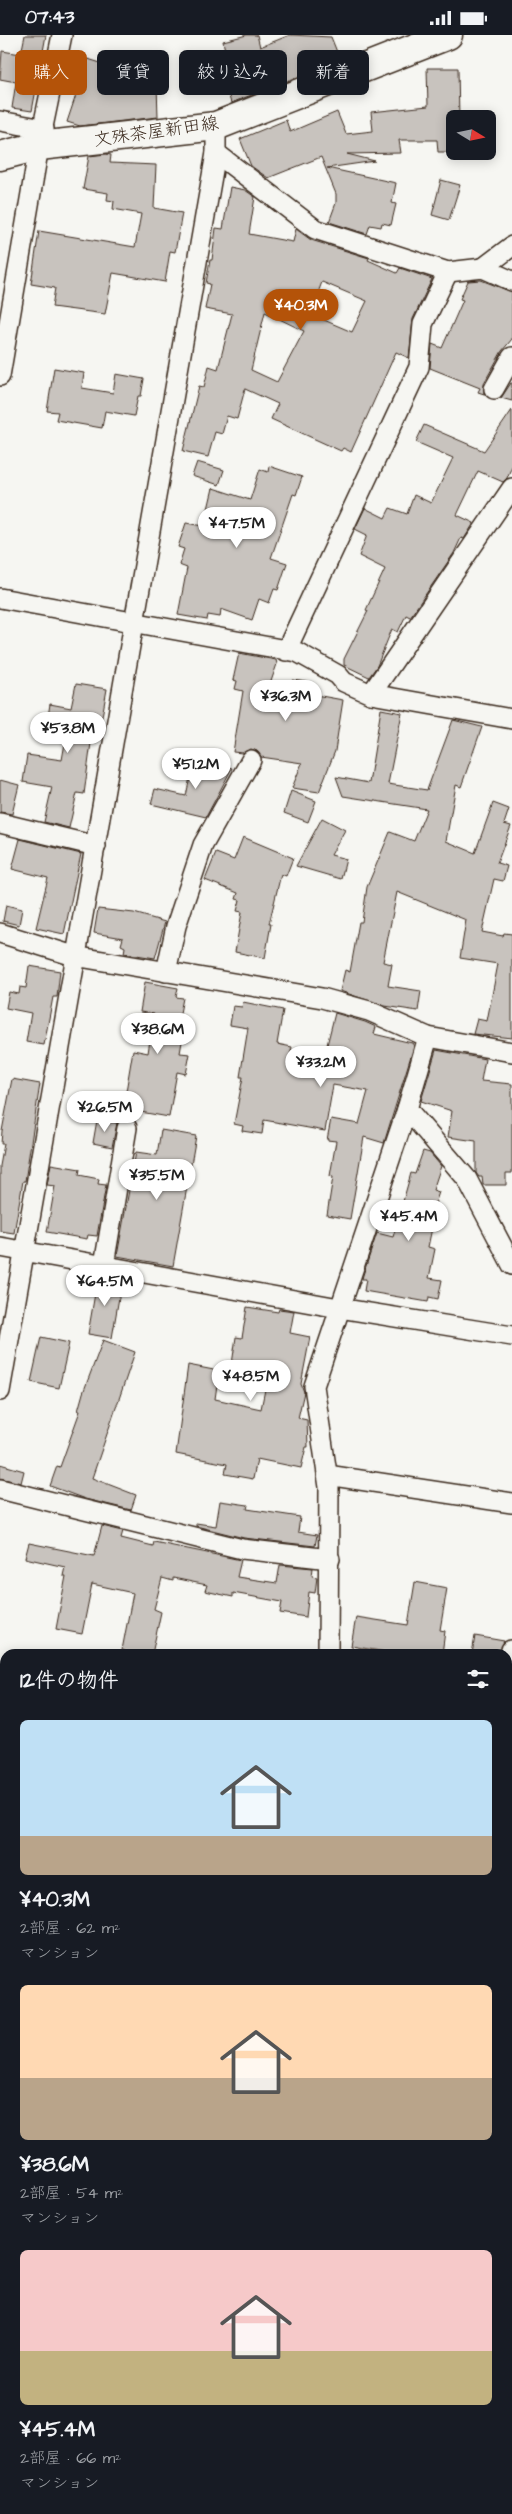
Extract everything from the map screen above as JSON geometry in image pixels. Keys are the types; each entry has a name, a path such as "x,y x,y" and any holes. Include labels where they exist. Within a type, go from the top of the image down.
{"main road":[{"name":"文殊茶屋新田線","path":"0,155 42,138 216,126 448,35"}],"street":[{"path":"0,376 62,35"},
{"path":"0,121 42,138"},
{"path":"0,1391 51,1103 74,956 96,846 133,622 216,153 216,126"},
{"path":"216,153 315,229 448,272 483,268 512,246"},
{"path":"483,268 512,281"},
{"path":"286,651 419,367 423,324 448,272"},
{"path":"494,389 512,357"},
{"path":"371,694 512,488"},
{"path":"0,598 246,641 297,652 338,675 344,682 371,694 512,719"},
{"path":"166,972 176,926 203,845 251,760"},
{"path":"0,823 96,846"},
{"path":"0,933 74,956 322,998 369,1011 428,1037 512,1052"},
{"path":"333,1649 326,1475 314,1386 407,1109 428,1037"},
{"path":"407,1109 467,1179 512,1265"},
{"path":"104,1265 127,1128"},
{"path":"0,1247 512,1336"},
{"path":"326,1475 512,1503"},
{"path":"0,1489 242,1549 330,1559"}],"building":[{"path":"25,35 46,35 43,50 22,50"},
{"path":"247,35 257,35 260,47 290,35 331,37 336,50 297,50 297,77 287,81 287,50 225,50 223,41"},
{"path":"2,51 15,53 15,82 0,79"},
{"path":"88,59 97,62 97,95 157,95 158,117 80,126 67,122 76,95 87,95"},
{"path":"427,68 458,68 459,110 446,110 446,152 438,152 437,140 399,140 401,153 347,154 375,161 327,168 396,183 392,203 396,204 391,225 382,223 381,227 370,225 367,234 329,222 336,203 336,194 321,157 268,178 251,166 240,139 286,120 290,132 337,112 346,134 373,131 371,112 428,106"},
{"path":"15,88 15,95 35,95 32,111 12,108"},
{"path":"229,95 251,95 231,103"},
{"path":"111,155 110,163 156,165 154,208 182,213 175,252 170,251 165,282 113,273 105,314 52,307 55,288 31,284 39,231 135,247 141,214 113,209 114,201 107,200 108,193 83,189 89,156"},
{"path":"441,180 460,185 449,220 432,215"},
{"path":"230,187 245,190 255,197 249,234 293,242 296,229 311,240 369,258 368,260 397,273 400,268 432,279 413,319 409,358 396,352 351,452 343,448 341,451 271,419 278,404 245,389 237,419 227,416 222,434 215,432 208,457 183,451 199,386 204,387 209,366 218,369 232,314 205,309 210,284 206,283 210,260 212,260 216,228 223,229","holes":["322,282 367,301 352,332 310,314","265,312 304,331 277,382 251,370"]},
{"path":"481,280 512,292 512,339 502,351 484,383 484,394 478,392 480,388 430,368 432,344 442,348 463,300 460,299 468,281"},
{"path":"54,368 84,373 82,388 113,393 116,374 144,379 141,396 138,396 134,416 105,411 102,428 56,420 58,412 47,411"},
{"path":"511,383 512,401 501,398"},
{"path":"512,410 512,466 507,478 503,482 478,471 457,515 474,523 464,539 461,538 454,553 410,617 406,615 398,632 392,629 377,666 369,677 344,665 344,659 368,611 366,610 385,569 359,556 367,535 355,529 365,508 385,518 390,508 407,514 414,495 431,503 453,458 416,442 424,425 484,451"},
{"path":"197,462 224,470 219,485 192,476"},
{"path":"269,466 302,477 296,495 293,494 271,558 287,563 278,590 274,589 269,603 259,599 252,620 221,609 220,617 208,615 207,620 178,615 187,568 179,565 184,549 178,547 186,523 204,526 213,488 250,500 260,469 268,472"},
{"path":"239,653 276,660 277,664 267,693 283,699 293,680 312,683 310,694 343,700 335,751 319,792 292,788 302,763 261,757 257,751 251,749 242,753 233,752 243,691 235,689 237,681 233,680"},
{"path":"76,684 107,689 101,722 94,721 84,794 77,793 69,828 44,822 52,787 23,782 27,755 62,760 68,726 47,723 50,704 71,708"},
{"path":"381,709 402,713 388,784 427,790 453,720 482,727 461,787 456,785 446,841 475,853 493,803 509,809 504,824 511,826 497,863 507,866 503,881 494,879 482,932 503,936 504,933 512,934 512,1038 473,1034 477,1019 487,1021 498,964 460,958 466,920 397,892 383,962 392,964 388,986 421,991 418,1011 385,1006 340,991 345,970 350,972 359,922 362,922 367,887 390,832 414,841 427,809 343,796 336,777 369,783"},
{"path":"194,759 232,768 206,817 151,804 155,789 186,796"},
{"path":"0,780 19,785 12,814 0,812"},
{"path":"291,791 316,801 308,822 284,813"},
{"path":"322,818 345,830 331,855 346,859 341,879 296,866"},
{"path":"243,837 293,858 286,876 281,874 269,924 271,924 265,958 235,952 242,912 237,911 240,900 236,899 238,893 205,880 216,853 234,860"},
{"path":"20,839 81,854 64,934 36,928 48,878 12,869"},
{"path":"6,905 22,909 19,925 3,921"},
{"path":"98,909 134,913 165,922 155,958 124,953 125,947 121,945 123,938 94,933"},
{"path":"29,966 60,971 57,997 53,997 44,1045 26,1042 31,1013 6,1008 9,992 19,994 20,987 26,988"},
{"path":"145,982 178,988 176,997 183,998 178,1023 185,1025 180,1053 190,1054 186,1074 177,1072 169,1117 123,1109 133,1050 148,1053 154,1014 140,1012"},
{"path":"243,1002 283,1010 277,1044 292,1047 290,1056 323,1061 335,1013 376,1027 374,1034 412,1043 414,1046 384,1143 364,1137 350,1219 327,1215 333,1177 330,1176 336,1141 327,1140 331,1119 359,1124 368,1091 333,1085 325,1131 264,1120 262,1134 242,1131 243,1126 234,1124 243,1077 240,1077 248,1028 230,1025 233,1006 242,1007"},
{"path":"436,1050 485,1059 481,1081 512,1084 512,1173 506,1173 506,1185 483,1185 482,1177 479,1177 476,1173 476,1141 448,1137 452,1111 421,1101"},
{"path":"12,1079 40,1084 25,1181 23,1181 14,1233 0,1231 0,1166 4,1144 1,1144 2,1131"},
{"path":"97,1120 117,1123 112,1147 93,1143"},
{"path":"161,1130 196,1136 173,1266 117,1256 136,1152 157,1155"},
{"path":"423,1151 430,1153 441,1166 433,1190 439,1192 435,1204 437,1204 428,1247 435,1249 429,1278 442,1280 438,1299 429,1297 428,1302 364,1291 366,1279 362,1279 377,1233 393,1237 411,1173 415,1174"},
{"path":"51,1164 80,1169 79,1175 99,1179 98,1184 106,1185 97,1236 88,1235 87,1239 47,1232 55,1186 47,1185"},
{"path":"98,1276 122,1280 112,1338 88,1334"},
{"path":"247,1307 278,1312 279,1309 294,1311 290,1333 310,1337 301,1384 304,1392 298,1418 307,1420 308,1447 306,1447 301,1468 257,1459 253,1479 225,1474 227,1464 176,1454 188,1365 219,1371 215,1399 261,1409 269,1370 232,1364 236,1337 242,1338"},
{"path":"41,1337 69,1343 59,1388 31,1382"},
{"path":"103,1340 135,1352 92,1478 136,1495 131,1510 85,1499 50,1486 57,1466 60,1467 80,1411 78,1411 83,1393"},
{"path":"0,1464 24,1471 21,1483 0,1478"},
{"path":"220,1501 248,1505 247,1509 300,1517 298,1532 317,1535 315,1546 244,1538 196,1526 196,1523 216,1526"},
{"path":"102,1526 123,1531 121,1538 153,1546 154,1542 241,1560 237,1577 277,1583 280,1565 313,1568 312,1576 317,1577 315,1593 309,1592 306,1617 280,1613 282,1602 233,1593 233,1597 205,1591 207,1585 173,1578 173,1581 162,1578 154,1609 161,1612 153,1649 122,1649 133,1593 92,1584 82,1634 56,1629 66,1576 63,1576 65,1567 25,1558 29,1543 94,1556"},
{"path":"415,1582 447,1588 440,1630 445,1631 443,1649 369,1649 351,1646 356,1617 408,1625"},
{"path":"475,1636 504,1641 501,1649 473,1649"}]}
